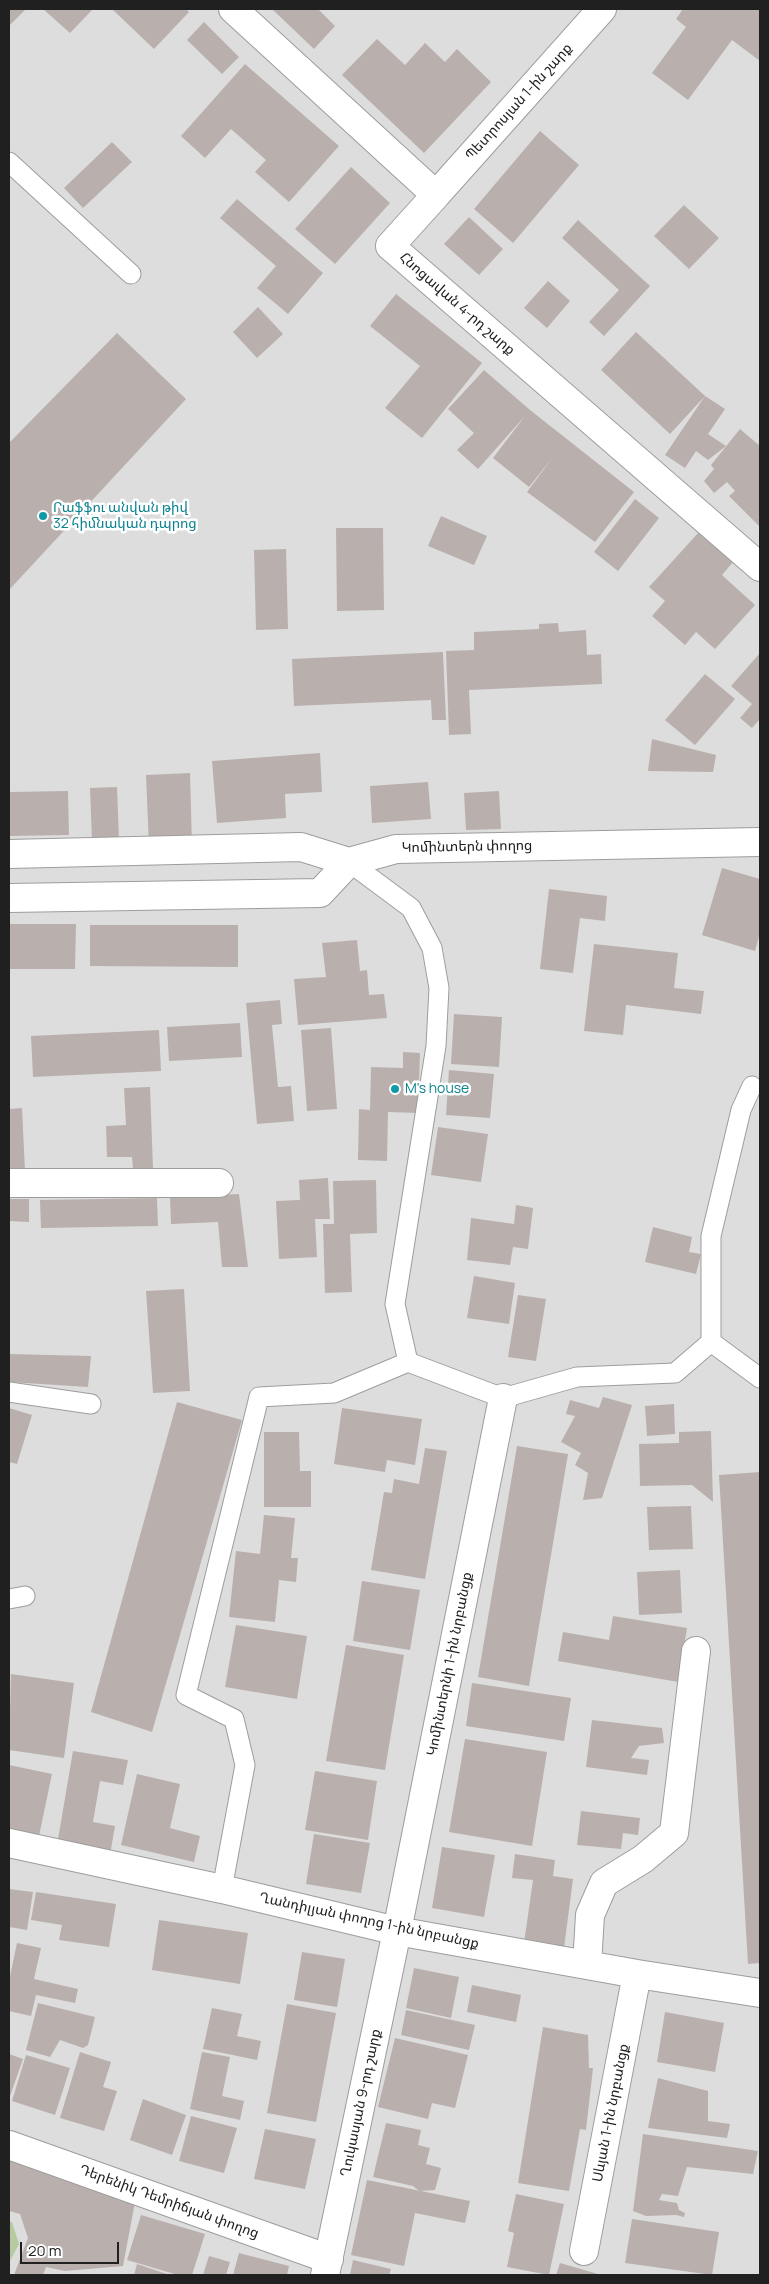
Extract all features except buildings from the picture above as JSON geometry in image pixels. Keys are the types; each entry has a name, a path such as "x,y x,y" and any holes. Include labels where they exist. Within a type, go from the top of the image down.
{"street":[{"path":"233,9 436,195"},
{"name":"Պետրոսյան 1-ին շարք","path":"436,195 602,9"},
{"name":"Հնոցավան 4-րդ շարք","path":"436,195 390,246 760,567"},
{"name":"Կոմինտերն փողոց","path":"9,898 320,892 349,862 396,848 760,842"},
{"path":"9,854 301,847 349,862"},
{"path":"9,1183 219,1183"},
{"name":"Կոմինտերնի 1-ին նրբանցք","path":"397,1931 503,1398"},
{"path":"587,1965 590,1915 604,1883 643,1859 674,1834 696,1651"},
{"name":"Ղանդիլյան փողոց 1-ին նրբանցք","path":"9,1843 222,1889 397,1931 637,1974 760,1992"},
{"name":"Ղուկասյան 9-րդ շարք","path":"327,2267 397,1931"},
{"name":"Սևյան 1-ին նրբանցք","path":"584,2251 637,1974"},
{"name":"Դերենիկ Դեմրիճյան փողոց","path":"9,2145 327,2267"}],"lane":[{"path":"9,162 131,274"},
{"path":"349,862 411,908 432,948 440,988 436,1046 395,1304 408,1362"},
{"path":"711,1342 711,1236 741,1110 752,1086"},
{"path":"222,1889 245,1765 234,1719 186,1695 259,1397 334,1393 408,1362 503,1398 577,1377 674,1373 711,1342"},
{"path":"711,1342 760,1378"},
{"path":"9,1392 91,1404"}],"shaded area":[{"path":"9,9 760,9 760,2275 9,2275"}],"green space":[{"path":"9,2222 12,2222 19,2244 9,2263"}],"place":[{"name":"Րաֆֆու անվան թիվ 32 հիմնական դպրոց","path":"43,516"},
{"name":"M's house","path":"395,1089"}]}
